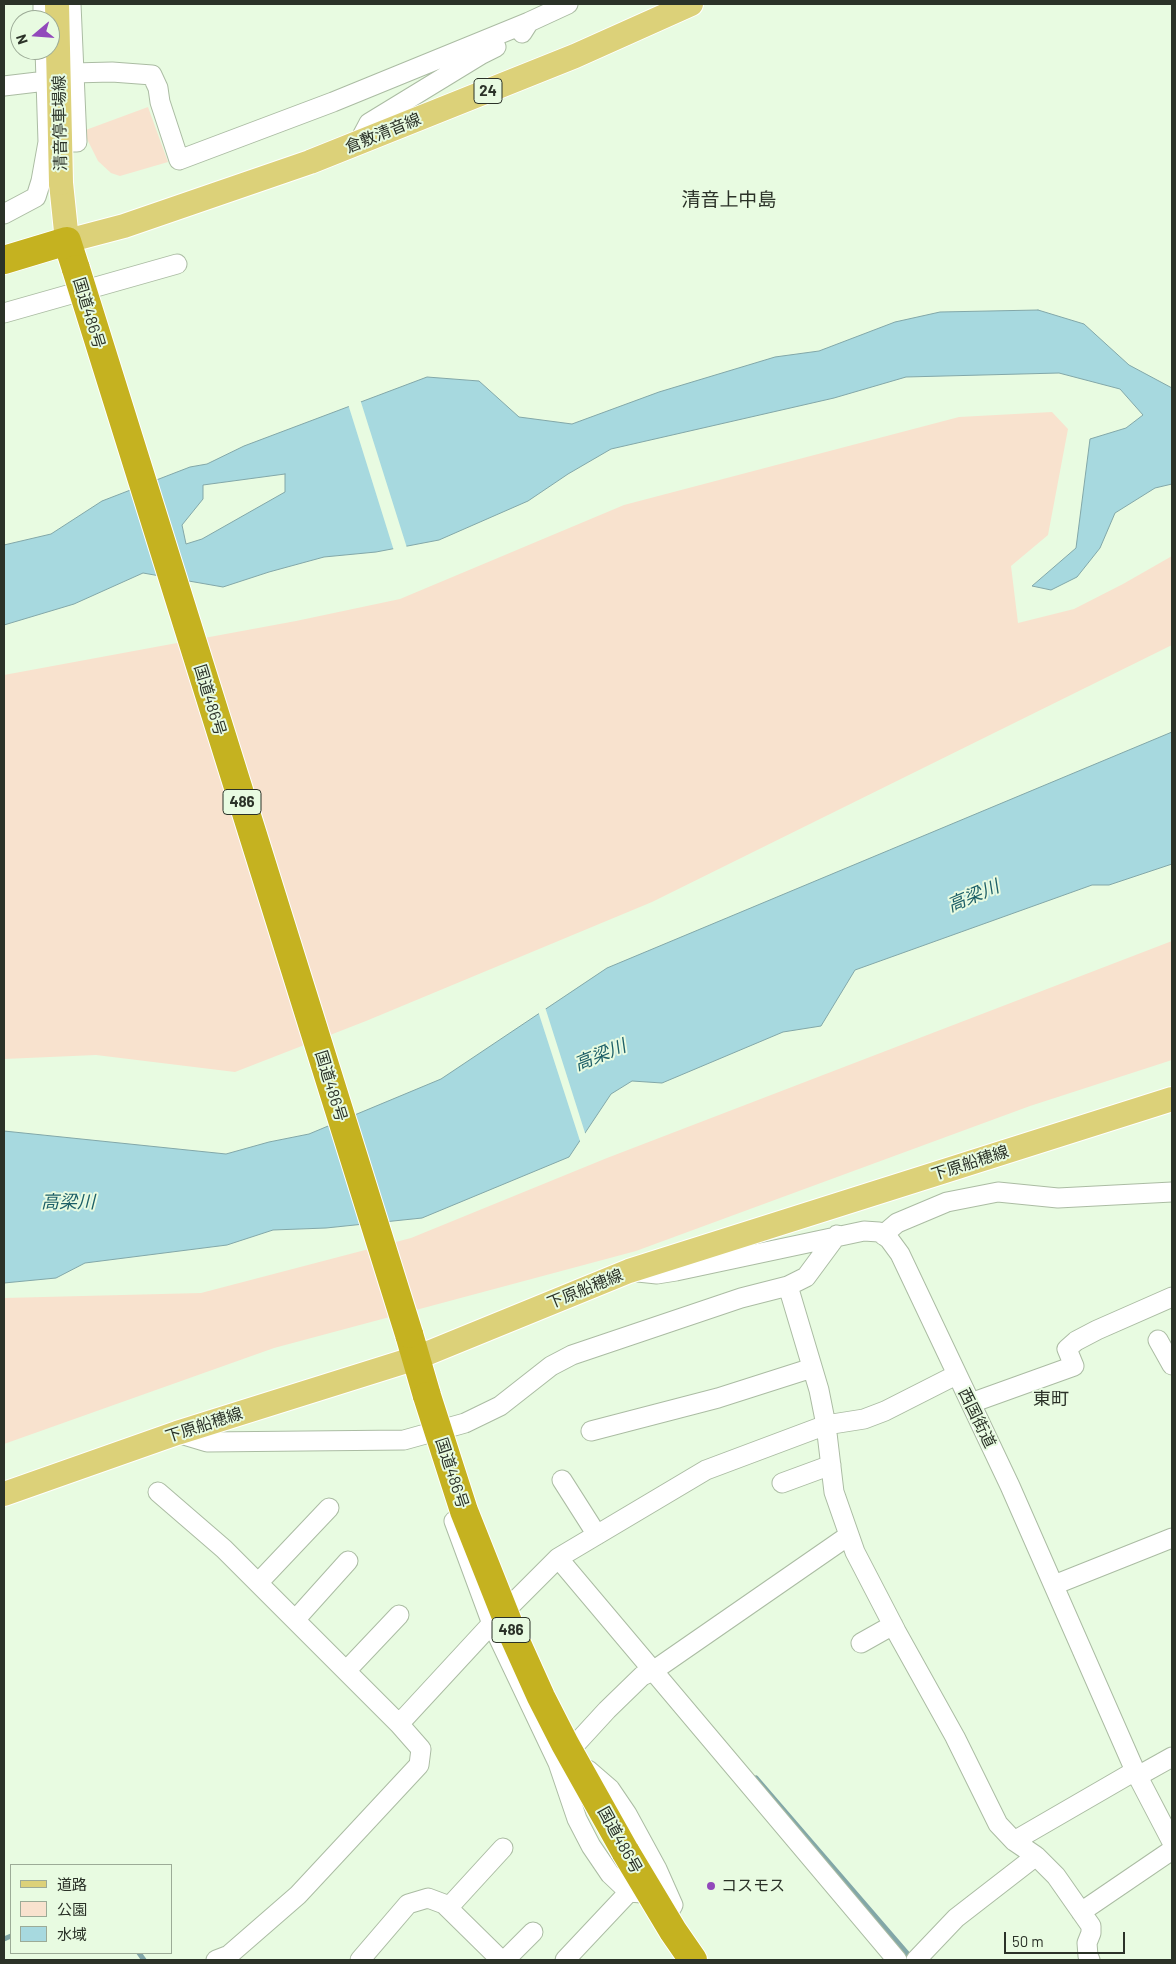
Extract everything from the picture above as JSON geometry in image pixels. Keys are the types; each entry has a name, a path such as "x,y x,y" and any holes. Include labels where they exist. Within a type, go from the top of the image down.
{"highway":[{"path":"4,260 67,242"},
{"name":"国道486号","path":"67,242 464,1511 514,1638 557,1728 625,1851 639,1893 665,1919 693,1960"}],"main road":[{"name":"清音停車場線","path":"57,4 61,183 67,242"},
{"name":"倉敷清音線","path":"67,242 124,226 283,172 575,56 691,4"},
{"name":"下原船穂線","path":"4,1494 177,1433 412,1346 629,1271 1172,1099"}],"street":[{"path":"48,142 77,142 73,74 72,4"},
{"path":"73,74 112,72 152,75 158,88 160,102 179,160 333,102 536,14 568,4"},
{"path":"359,142 369,123 482,54 519,37 536,14"},
{"path":"4,214 36,197 41,181 48,142 45,60"},
{"path":"4,86 46,82"},
{"path":"4,313 177,264"},
{"path":"629,1271 657,1274 676,1271 864,1230 879,1232 883,1235 897,1223 947,1202 998,1192 1058,1198 1172,1192"},
{"path":"177,1433 207,1442 404,1440 465,1424 500,1406 551,1366 572,1355 732,1301 788,1286 806,1278 837,1235"},
{"name":"西国街道","path":"883,1235 889,1239 900,1254 971,1403 1054,1584 1136,1774 1172,1842"},
{"path":"788,1286 812,1368 826,1425 834,1492 855,1552 892,1625 955,1737 998,1824 1014,1841 1036,1856 1056,1876 1091,1926 1091,1933 1087,1942 1090,1960"},
{"path":"971,1403 1074,1366 1067,1348 1076,1341 1172,1297"},
{"path":"1158,1340 1172,1365"},
{"path":"591,1431 718,1398 812,1368"},
{"path":"512,1604 558,1558 706,1470 826,1425 864,1418 885,1411 956,1375"},
{"path":"426,1434 470,1567 494,1622 505,1655 559,1768 576,1819 610,1874 639,1893 564,1960"},
{"path":"782,1483 831,1465"},
{"path":"562,1480 597,1535"},
{"path":"158,1492 224,1549 399,1724 421,1749 419,1765 298,1895 229,1955 216,1960"},
{"path":"258,1583 329,1508"},
{"path":"559,1768 606,1710 642,1676 653,1671 848,1536"},
{"path":"1054,1584 1172,1538"},
{"path":"558,1558 897,1960"},
{"path":"295,1620 348,1561"},
{"path":"346,1671 399,1615"},
{"path":"399,1724 494,1622"},
{"path":"861,1643 892,1625"},
{"path":"1014,1841 1136,1774 1172,1757"},
{"path":"559,1768 588,1770 610,1789 628,1814 657,1869 673,1905 665,1919"},
{"path":"448,1908 503,1848"},
{"path":"1081,1912 1172,1850"},
{"path":"917,1960 956,1918 1036,1856"},
{"path":"360,1960 408,1904 428,1898 444,1904 501,1960"},
{"path":"506,1960 533,1932"}],"green space":[{"path":"148,107 168,162 120,176 111,173 98,161 83,131"},
{"path":"1052,412 1068,429 1048,535 1011,566 1018,623 1074,609 1172,556 1172,645 652,902 366,1021 235,1072 96,1055 4,1059 4,675 296,621 400,599 624,505 959,417"},
{"path":"1172,941 1172,1060 1030,1106 636,1251 274,1348 4,1444 4,1298 201,1293 411,1238 607,1158"}],"water":[{"path":"1038,310 1084,324 1129,365 1172,388 1172,484 1155,488 1115,513 1100,548 1077,577 1051,590 1032,586 1076,548 1090,439 1126,428 1143,415 1120,389 1059,373 906,377 834,398 611,449 568,474 528,501 439,540 376,552 324,557 223,587 143,573 74,604 4,625 4,545 51,534 102,501 190,467 207,464 244,446 427,377 479,381 519,417 572,424 659,392 775,357 819,351 895,322 940,312","holes":["285,474 285,492 202,539 186,544 182,525 203,499 203,485"]},
{"name":"高梁川","path":"1172,732 1172,864 1109,885 1092,885 855,970 821,1026 783,1032 662,1083 632,1081 611,1094 569,1157 422,1218 326,1228 273,1230 227,1245 85,1263 56,1278 4,1283 4,1131 226,1154 269,1142 309,1134 441,1079 607,968"}],"pier":[{"path":"360,399 407,548 394,551 348,404"},
{"path":"545,1007 586,1136 581,1144 538,1011"}],"waterway":[{"path":"756,1778 912,1959"},
{"path":"4,1939 10,1936"},
{"path":"140,1954 144,1960"}],"place":[{"name":"コスモス","path":"711,1886"}],"district":[{"name":"清音上中島","path":"729,200"},
{"name":"東町","path":"1051,1399"}]}
